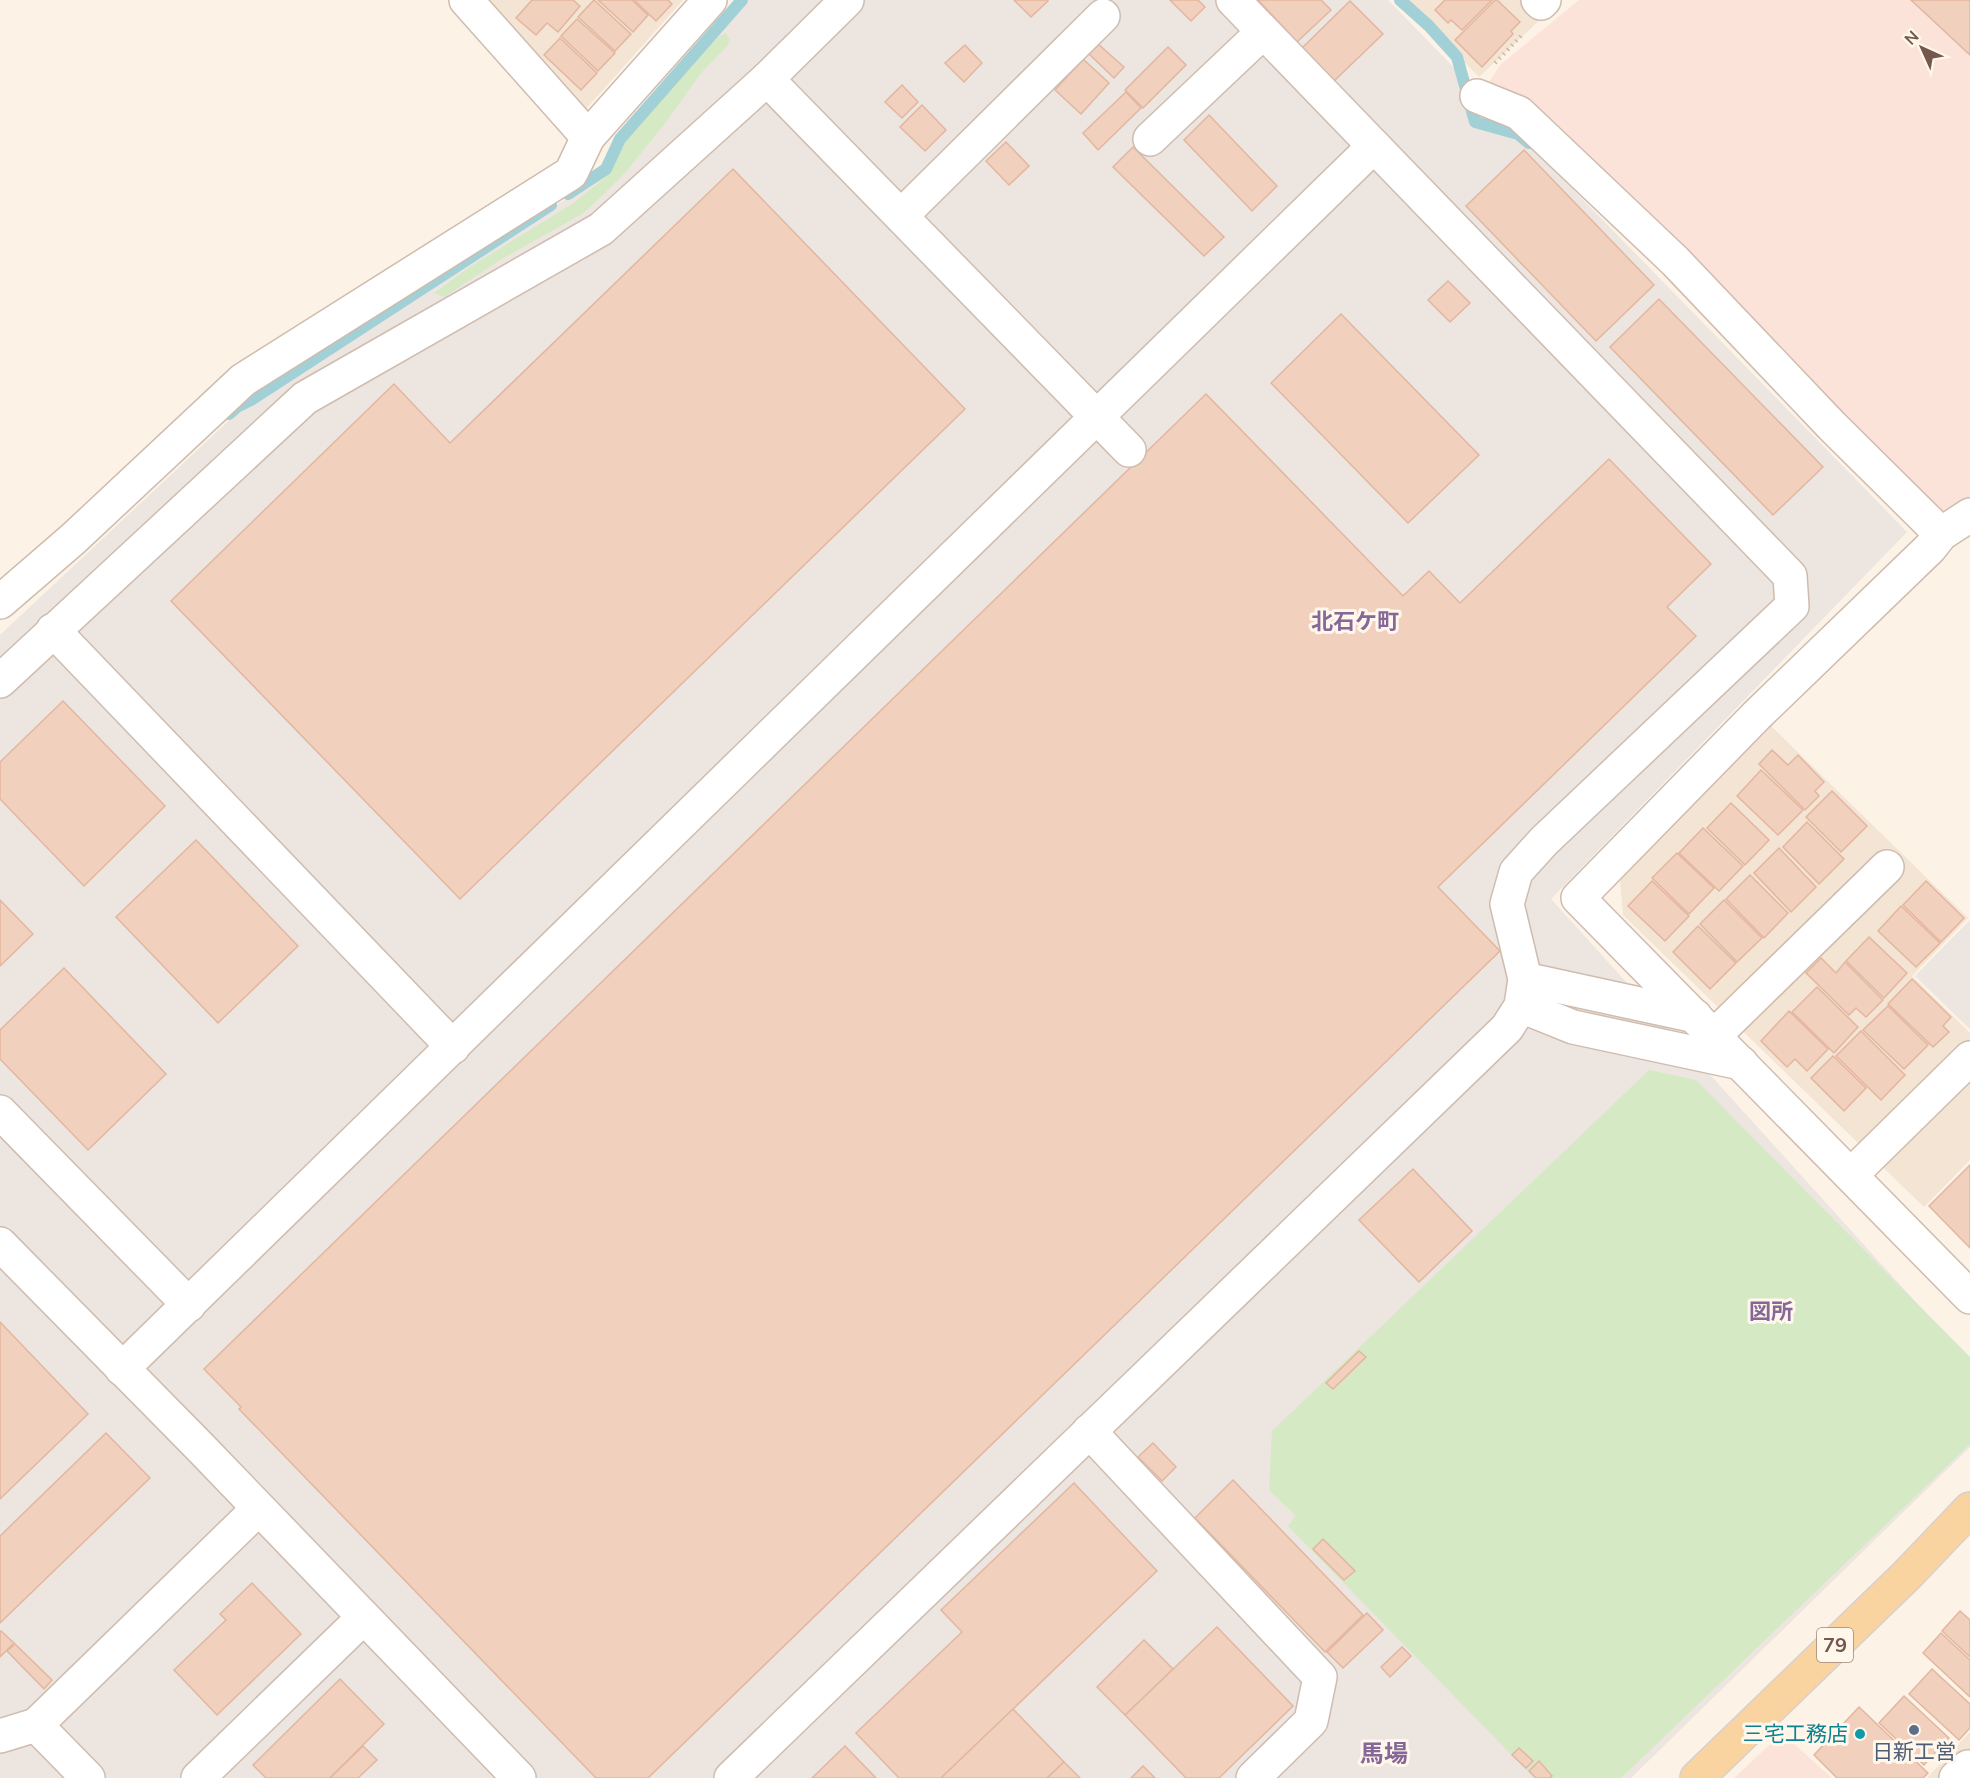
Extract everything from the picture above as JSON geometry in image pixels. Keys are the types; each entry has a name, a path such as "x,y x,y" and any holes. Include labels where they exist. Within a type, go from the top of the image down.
{"main road":[{"name":"79","path":"1697,1778 1907,1575 1970,1509"}],"street":[{"path":"466,0 588,137"},
{"path":"0,602 73,539 243,380 571,173 588,137 710,0"},
{"path":"0,681 305,398 601,229 767,79 847,0"},
{"path":"731,1778 1507,1028 1523,993 1507,904 1516,872 1544,841 1792,606 1791,576 1233,0"},
{"path":"901,216 1103,16"},
{"path":"1150,139 1263,32"},
{"path":"767,79 1129,450"},
{"path":"1477,96 1519,113 1675,261 1937,540"},
{"path":"122,1370 1374,146"},
{"path":"1970,515 1937,540 1756,715 1578,898 1970,1297"},
{"path":"53,630 453,1047"},
{"path":"1704,1026 1887,867"},
{"path":"1523,993 1704,1026"},
{"path":"1523,993 1573,1027 1741,1064"},
{"path":"1851,1175 1970,1058"},
{"path":"0,1112 189,1305"},
{"path":"0,1244 519,1778"},
{"path":"1089,1431 1320,1677 1311,1721 1253,1778"},
{"path":"0,1736 36,1725 258,1509"},
{"path":"198,1778 363,1618"},
{"path":"36,1725 88,1778"}],"path":[{"path":"1477,96 1481,79 1536,19 1541,1"}],"shaded area":[{"path":"485,0 683,0 585,110"},
{"path":"741,0 1388,0 1907,532 1551,899 1970,1362 1970,1447 1631,1778 0,1778 0,635 253,398 602,176 640,113"},
{"path":"1403,0 1561,0 1479,77"},
{"path":"1579,0 1970,0 1970,502 1944,520 1485,88 1501,64"},
{"path":"1770,725 1968,918 1912,976 1970,1033 1970,1160 1924,1207 1623,915 1620,879"},
{"path":"1970,920 1970,1029 1915,976"},
{"path":"1970,1732 1970,1778 1927,1778"},
{"path":"1782,1733 1832,1778 1734,1778"}],"green space":[{"path":"725,33 730,39 727,46 702,72 625,173 582,214 500,260 444,297 434,293 470,267 572,204 605,178 627,138 712,42"},
{"path":"1649,1070 1696,1080 1970,1357 1970,1444 1621,1778 1534,1778 1288,1526 1296,1516 1269,1490 1272,1431"}],"building":[{"path":"532,0 573,0 580,6 558,32 547,23 536,35 516,18"},
{"path":"594,0 631,34 615,51 578,17"},
{"path":"598,0 632,0 648,15 633,32"},
{"path":"634,0 668,0 672,4 656,21"},
{"path":"1014,0 1048,0 1048,1 1031,17"},
{"path":"1170,0 1198,0 1205,7 1191,21"},
{"path":"1258,0 1321,0 1331,10 1297,42"},
{"path":"1445,0 1492,0 1462,30 1451,20 1448,23 1435,10"},
{"path":"1495,0 1520,22 1511,31 1513,34 1482,67 1455,40"},
{"path":"1911,0 1970,0 1970,55"},
{"path":"1350,1 1383,34 1333,82 1301,49"},
{"path":"577,19 615,53 598,71 561,36"},
{"path":"560,38 597,73 581,90 544,55"},
{"path":"1097,43 1124,67 1114,78 1088,53"},
{"path":"965,45 982,63 964,82 945,63"},
{"path":"1168,47 1186,65 1143,108 1125,90"},
{"path":"1083,59 1109,83 1081,114 1055,90"},
{"path":"902,85 918,102 902,118 885,102"},
{"path":"1126,92 1141,108 1098,150 1083,133"},
{"path":"922,105 946,130 925,151 900,127"},
{"path":"1209,115 1277,186 1252,211 1184,140"},
{"path":"1006,142 1029,166 1009,185 986,161"},
{"path":"1133,147 1224,237 1204,256 1113,167"},
{"path":"1524,150 1654,285 1596,341 1466,206"},
{"path":"733,169 965,409 460,899 171,601 394,384 450,443"},
{"path":"1448,281 1470,303 1450,322 1428,300"},
{"path":"1659,299 1823,467 1773,515 1610,347"},
{"path":"1341,314 1479,455 1408,523 1271,383"},
{"path":"1206,394 1403,596 1429,571 1460,603 1609,459 1711,564 1667,607 1696,636 1438,887 1500,951 648,1778 596,1778 239,1409 241,1407 204,1369"},
{"path":"63,701 165,806 84,886 0,799 0,762"},
{"path":"1772,750 1788,765 1798,755 1824,782 1815,791 1819,796 1805,810 1759,764"},
{"path":"1761,770 1803,810 1778,835 1737,796"},
{"path":"1832,791 1867,826 1841,852 1806,817"},
{"path":"1731,803 1769,840 1745,865 1707,828"},
{"path":"1807,822 1844,859 1819,884 1783,847"},
{"path":"1703,828 1743,866 1719,891 1679,853"},
{"path":"196,840 298,946 218,1023 116,917"},
{"path":"1779,848 1816,887 1791,912 1754,873"},
{"path":"1677,853 1714,888 1689,914 1652,878"},
{"path":"1750,875 1788,913 1764,938 1726,899"},
{"path":"1652,881 1689,916 1665,941 1628,906"},
{"path":"1926,881 1964,918 1941,942 1903,905"},
{"path":"0,900 33,934 0,966"},
{"path":"1724,900 1762,938 1737,962 1700,924"},
{"path":"1901,906 1940,943 1916,967 1878,931"},
{"path":"1698,926 1736,963 1710,989 1673,952"},
{"path":"1869,937 1907,973 1884,998 1846,961"},
{"path":"1821,958 1836,973 1845,962 1883,1000 1866,1017 1856,1008 1849,1015 1806,973"},
{"path":"64,968 166,1074 88,1150 0,1059 0,1030"},
{"path":"1912,979 1951,1017 1943,1026 1949,1032 1933,1047 1888,1004"},
{"path":"1817,987 1858,1027 1834,1053 1792,1012"},
{"path":"1888,1006 1928,1045 1904,1069 1863,1030"},
{"path":"1789,1011 1828,1049 1807,1071 1795,1059 1787,1067 1761,1041"},
{"path":"1861,1031 1905,1075 1881,1100 1836,1056"},
{"path":"1833,1056 1866,1088 1844,1111 1811,1078"},
{"path":"1970,1165 1970,1248 1929,1206"},
{"path":"1413,1169 1472,1231 1419,1282 1359,1220"},
{"path":"0,1322 88,1414 0,1499"},
{"path":"1359,1351 1366,1357 1333,1389 1326,1383"},
{"path":"106,1433 150,1478 0,1623 0,1536"},
{"path":"1153,1443 1176,1467 1162,1481 1138,1457"},
{"path":"1233,1480 1363,1615 1325,1652 1195,1518"},
{"path":"1074,1483 1157,1571 941,1778 899,1778 856,1733 962,1632 941,1610"},
{"path":"1323,1539 1355,1571 1344,1580 1313,1549"},
{"path":"252,1583 301,1634 217,1715 174,1670 226,1620 220,1614"},
{"path":"1960,1611 1970,1620 1970,1657 1942,1631"},
{"path":"1367,1613 1383,1630 1343,1668 1327,1652"},
{"path":"1217,1627 1293,1706 1219,1778 1186,1778 1125,1715"},
{"path":"0,1632 14,1643 0,1657"},
{"path":"1941,1633 1970,1660 1970,1697 1923,1653"},
{"path":"1144,1640 1173,1669 1125,1715 1097,1687"},
{"path":"15,1644 52,1680 44,1689 7,1651"},
{"path":"1402,1647 1411,1656 1390,1677 1381,1667"},
{"path":"1932,1669 1970,1704 1970,1728 1959,1740 1909,1694"},
{"path":"340,1679 384,1724 330,1778 266,1778 253,1765"},
{"name":"日新工営","path":"1904,1696 1949,1738 1924,1765 1879,1723"},
{"name":"三宅工務店","path":"1859,1707 1928,1773 1923,1778 1837,1778 1814,1755"},
{"path":"1013,1709 1064,1762 1047,1778 941,1778"},
{"path":"363,1746 377,1760 358,1778 330,1778"},
{"path":"845,1746 876,1778 812,1778"},
{"path":"1519,1748 1533,1761 1526,1768 1512,1755"},
{"path":"1539,1761 1552,1776 1550,1778 1536,1778 1529,1771"},
{"path":"1064,1762 1080,1778 1047,1778"},
{"path":"1143,1766 1155,1778 1131,1778"}],"waterway":[{"path":"568,194 606,169 620,139 742,0"},
{"path":"1400,0 1429,26 1457,57 1475,122 1518,134 1529,143"},
{"path":"229,414 551,205"}],"place":[{"name":"日新工営","path":"1914,1730"},
{"name":"三宅工務店","path":"1860,1734"}],"district":[{"name":"北石ケ町","path":"1355,621"},
{"name":"図所","path":"1771,1311"},
{"name":"馬場","path":"1384,1754"}]}
